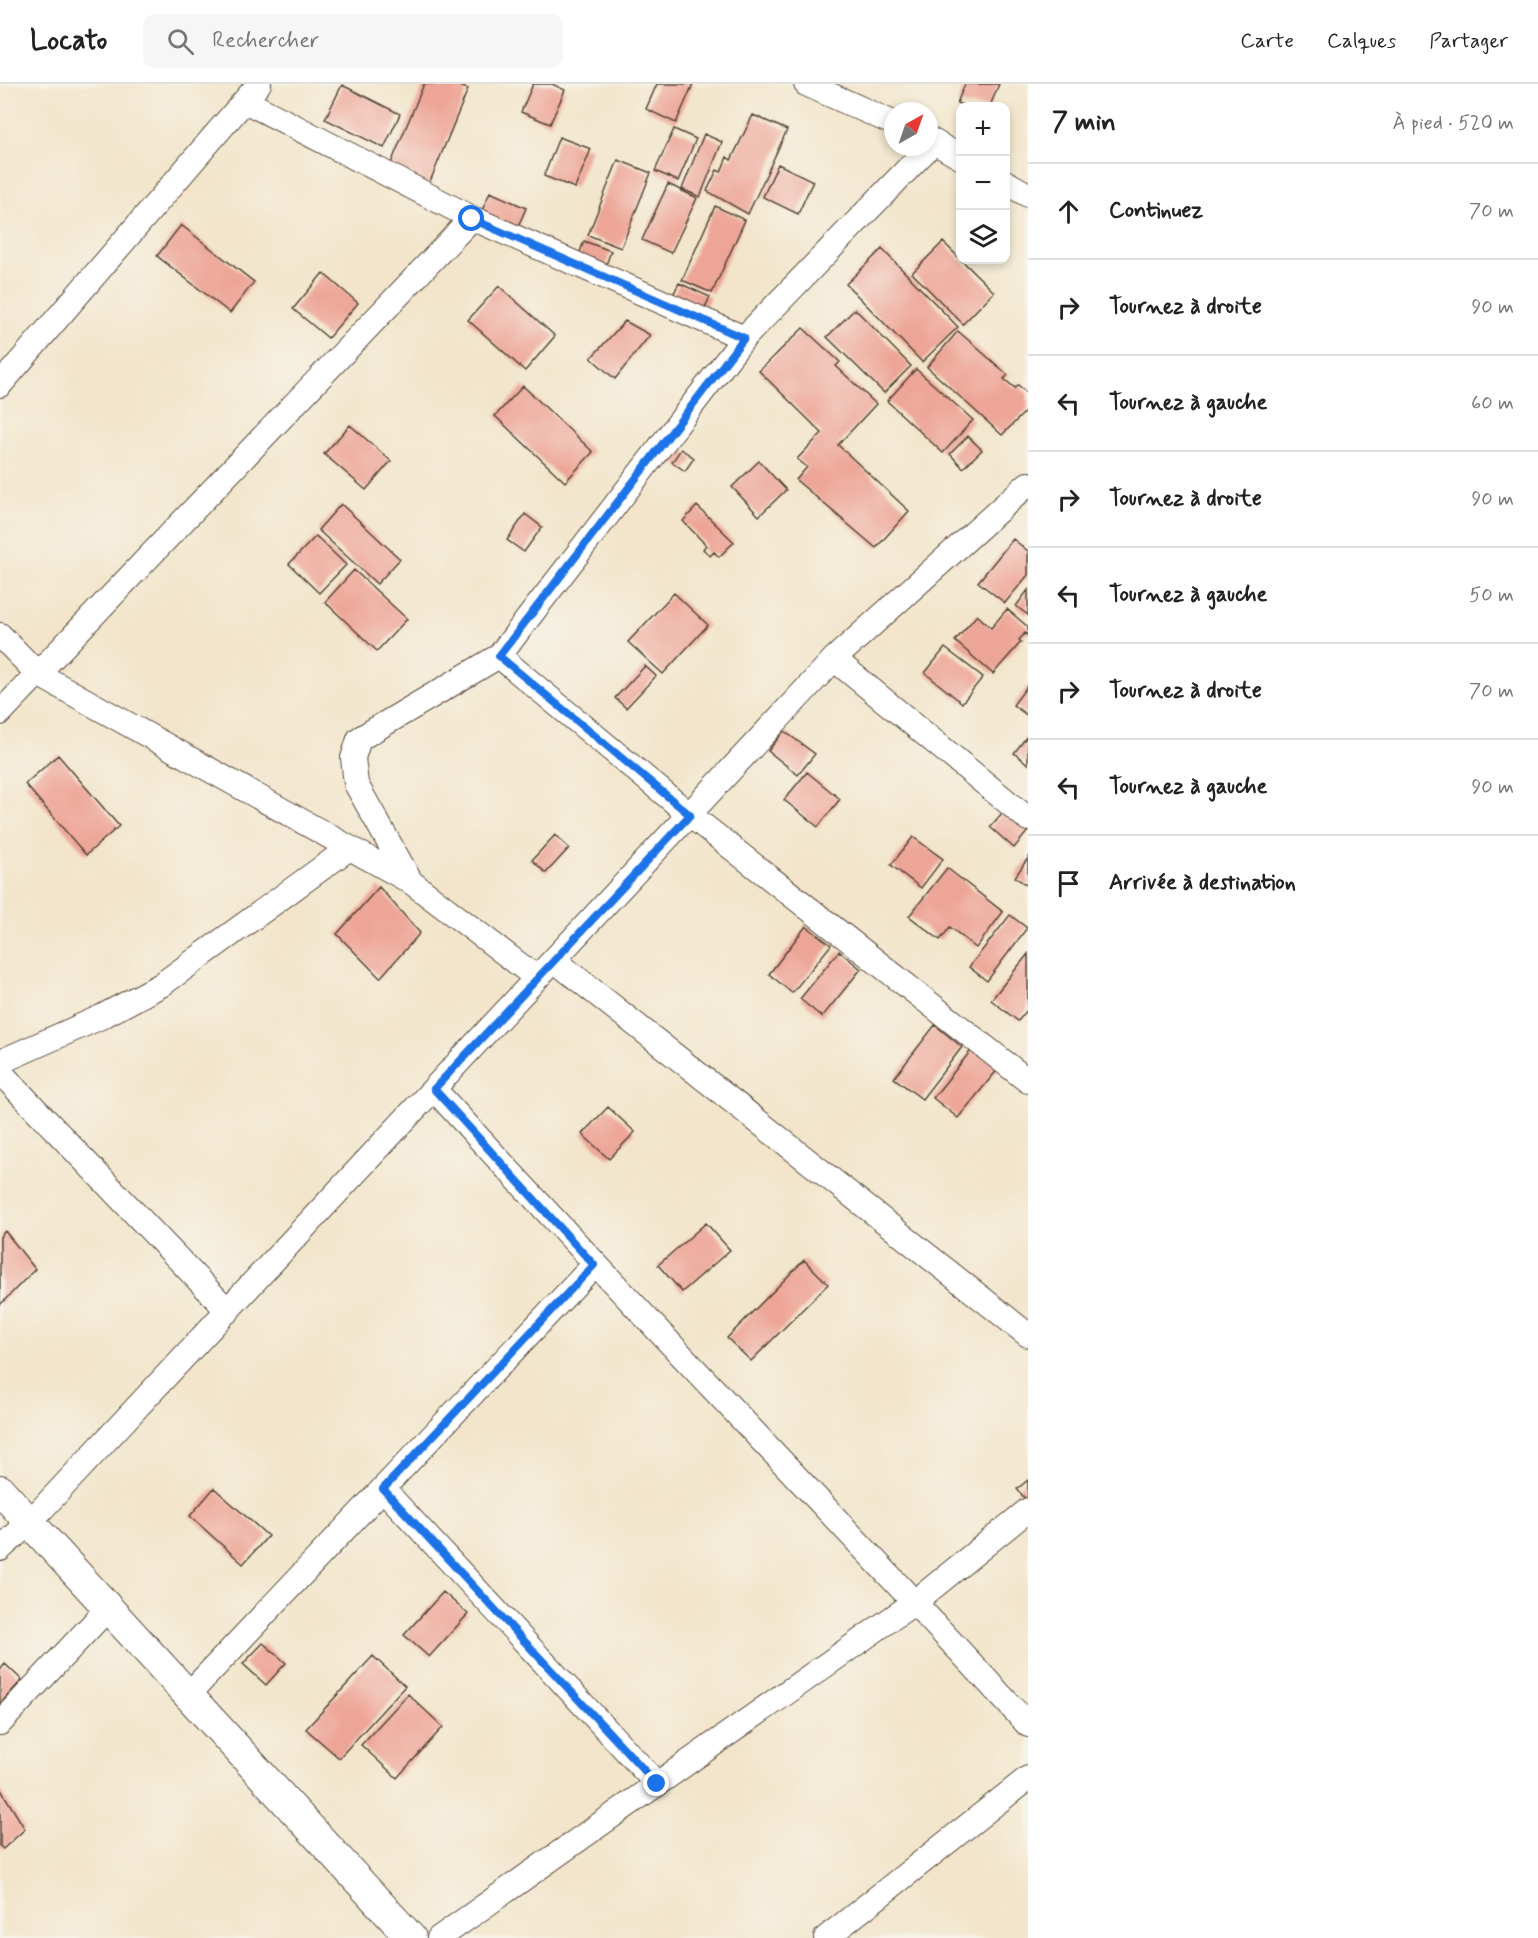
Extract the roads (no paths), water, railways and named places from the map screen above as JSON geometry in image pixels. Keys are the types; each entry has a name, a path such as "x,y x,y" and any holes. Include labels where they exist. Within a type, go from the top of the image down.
{"street":[{"path":"806,84 884,119"},
{"path":"0,385 252,93 472,219 744,338"},
{"path":"938,147 958,156"},
{"path":"411,882 356,784 353,758 359,739 499,656 744,338 918,156"},
{"path":"1010,185 1028,195"},
{"path":"0,713 472,219"},
{"path":"0,1548 30,1522 228,1311 834,659 1028,484"},
{"path":"0,635 38,674 348,849 411,882 537,978"},
{"path":"499,656 690,815 1028,1081"},
{"path":"834,659 1028,819"},
{"path":"0,1062 101,1017 161,985 348,849"},
{"path":"554,960 1028,1335"},
{"path":"0,1072 228,1311"},
{"path":"434,1089 594,1265 915,1602 1028,1725"},
{"path":"189,1694 594,1265"},
{"path":"383,1489 657,1784"},
{"path":"0,1490 411,1938"},
{"path":"439,1938 915,1602 1028,1510"},
{"path":"0,1723 108,1608"},
{"path":"826,1938 1028,1778"}]}
